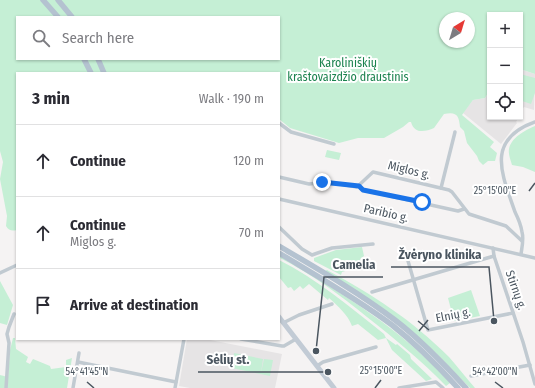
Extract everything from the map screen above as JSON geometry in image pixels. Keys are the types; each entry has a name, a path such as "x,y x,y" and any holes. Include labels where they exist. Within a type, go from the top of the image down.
{"main road":[{"path":"43,0 57,16"},
{"path":"58,0 71,16"},
{"path":"84,60 90,72"},
{"path":"98,60 104,72"},
{"path":"280,247 359,294 395,321 434,355 466,388"},
{"path":"280,254 356,299 392,325 425,354 458,388"},
{"path":"280,318 334,388"}],"street":[{"path":"521,254 523,234 505,183 501,161 503,150 511,137 535,122"},
{"path":"280,124 291,132 334,144"},
{"path":"441,188 455,132"},
{"name":"Miglos g.","path":"359,186 373,172 441,188 452,192 464,209 472,215 506,226 522,241"},
{"path":"280,177 309,184 328,182 359,186 363,190 458,211 464,209"},
{"name":"Paribio g.","path":"280,199 535,258"},
{"path":"280,228 302,249 312,255 332,248 373,244"},
{"name":"Stirnų g.","path":"493,248 494,256 535,384"},
{"name":"Elnių g.","path":"406,254 428,330 513,313"},
{"path":"372,292 494,256"},
{"path":"0,273 16,265"},
{"path":"283,323 299,315 332,304"},
{"path":"6,388 8,334 14,314"},
{"path":"247,340 284,346 296,339"},
{"path":"175,388 184,340"},
{"path":"317,366 324,362 376,347"},
{"path":"73,388 79,353"},
{"path":"78,362 176,382"},
{"path":"471,376 530,365"},
{"path":"399,388 436,382 443,388"}],"shaded area":[{"path":"523,70 535,74 534,110 524,107 523,108"},
{"path":"487,95 487,120 517,120 517,123 501,144 463,113 473,100 485,98"},
{"path":"187,340 210,340 282,354 275,388 190,388 179,386"}],"green space":[{"name":"Karoliniškių kraštovaizdžio draustinis","path":"0,0 535,0 535,74 523,70 523,12 487,12 487,95 485,98 473,100 462,115 494,142 490,147 497,153 495,161 488,161 483,165 479,161 467,143 464,131 460,127 458,117 452,113 444,114 434,128 427,130 417,130 412,126 411,122 409,122 384,138 358,138 339,143 290,128 280,120 280,72 16,72 16,230 8,229 6,226 7,216 0,179 3,162 0,151"},
{"path":"523,75 535,78 535,93 531,104 523,101"},
{"path":"535,126 535,172 523,167 512,165 509,151 510,145 515,138"},
{"path":"327,150 341,153 339,160 325,157"},
{"path":"362,247 364,256 360,259 362,266 342,272 341,275 314,261 314,258 336,250"},
{"path":"280,256 370,313 412,346 450,383 446,386 408,350 357,309 314,278 280,258"},
{"path":"280,261 307,276 333,294 384,334 386,338 378,340 358,324 352,326 348,318 339,307 309,284 303,289 300,286 294,291 291,287 288,288 280,278"},
{"path":"327,270 376,298 406,319 435,343 449,357 475,388 470,388 436,353 325,271"},
{"path":"0,281 13,305 7,325 0,323"},
{"path":"471,290 480,316 454,321 448,298"},
{"path":"13,338 15,338 16,349 28,357 26,362 30,364 33,359 50,366 51,369 66,367 66,360 72,358 67,388 0,388 0,375 8,377 10,350"},
{"path":"386,338 396,345 397,344 410,355 411,359 432,379 426,381 392,350"},
{"path":"234,353 263,359 261,373 264,359 273,360 270,376 232,368"}],"place":[{"name":"Žvėryno klinika","path":"494,321"},
{"name":"Camelia","path":"316,351"},
{"name":"Sėlių st.","path":"328,372"}],"route":[{"path":"322,182 357,187 359,186 363,190 422,202"}]}
